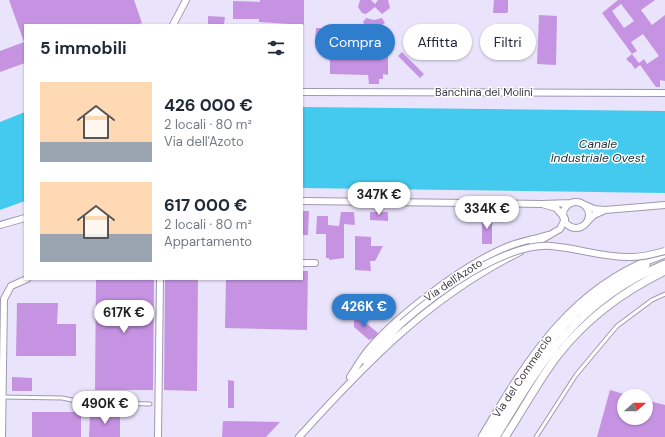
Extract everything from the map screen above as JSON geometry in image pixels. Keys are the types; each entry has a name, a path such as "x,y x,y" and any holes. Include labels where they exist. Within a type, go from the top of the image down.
{"street":[{"path":"174,24 186,0"},
{"name":"Banchina dei Molini","path":"303,92 665,93"},
{"path":"303,201 542,204 572,203 584,204 594,209 605,210 665,205"},
{"path":"564,218 566,207 572,203"},
{"path":"542,204 556,208 570,226 574,227 583,226 594,215 605,210"},
{"path":"584,204 589,215 586,223"},
{"path":"0,225 24,218"},
{"name":"Via dell'Azoto","path":"341,390 394,338 435,304 487,269 544,240 562,226 564,218"},
{"name":"Via dell'Azoto","path":"341,390 368,350 400,319 427,296 500,250 553,233"},
{"name":"Via dell'Azoto","path":"298,437 341,390 376,348 402,323 454,284 490,263 520,249 534,246 552,246 624,257 643,256 665,252"},
{"name":"Via del Commercio","path":"482,437 532,357 566,315 610,279 665,252"},
{"path":"496,437 508,410 543,350 568,322 608,287 635,271 665,257"},
{"path":"303,263 316,263"},
{"path":"488,437 552,349 584,315 616,290 641,275 665,264"},
{"name":"Via del Commercio","path":"505,437 557,356 570,341 617,299 665,271"},
{"path":"2,437 4,299 11,286 25,280"},
{"path":"158,437 160,280"}],"lane":[{"path":"536,437 576,375 617,326 647,304 665,294"},
{"path":"2,397 62,398 82,402 150,404"}],"water":[{"name":"Canale Industriale Ovest","path":"303,107 665,111 665,193 303,188"},
{"path":"24,112 24,201 0,210 0,122"}],"building":[{"path":"9,0 134,0 142,23 24,24 24,42"},
{"path":"260,0 304,0 304,25 259,22 259,19 233,19 233,1 260,2"},
{"path":"360,0 371,0 375,4 378,0 388,0 390,8 382,14 375,7 366,14 362,13 358,7"},
{"path":"494,0 508,0 507,13 493,13"},
{"path":"618,0 655,0 641,10 652,25 665,15 665,81 660,80 660,87 656,87 640,65 635,69 626,59 632,54 602,13","holes":["621,4 634,21 624,28 612,11","643,34 659,56 647,64 644,59 639,63 632,54 637,51 631,42"]},
{"path":"539,15 557,16 556,65 537,64"},
{"path":"208,16 225,17 224,24 208,24"},
{"path":"366,18 374,20 382,18 385,23 364,24 363,22"},
{"path":"24,42 24,63 0,72 0,51"},
{"path":"402,52 403,60 410,60 424,74 420,78 398,56"},
{"path":"330,60 388,60 388,75 383,74 383,79 379,79 379,84 369,84 368,75 330,74"},
{"path":"303,211 309,211 308,235 303,235"},
{"path":"341,212 354,212 355,225 344,224 344,258 329,260 329,258 326,258 326,234 316,234 317,216 328,216 328,225 339,226"},
{"path":"370,212 388,212 388,221 370,220"},
{"path":"482,217 492,217 492,244 482,244"},
{"path":"355,236 371,237 371,246 383,246 375,261 370,261 371,271 355,270"},
{"path":"303,271 308,271 307,330 225,328 226,280 303,280"},
{"path":"96,280 154,280 153,390 95,390"},
{"path":"165,280 198,280 197,391 164,390"},
{"path":"17,303 58,303 57,324 76,324 76,356 16,356"},
{"path":"354,313 378,333 374,338 369,340 354,327"},
{"path":"12,377 32,378 32,391 12,391"},
{"path":"228,380 234,381 234,408 228,408"},
{"path":"610,390 617,392 617,425 653,425 653,402 665,405 665,437 597,437"},
{"path":"32,412 81,412 81,437 32,437"},
{"path":"90,413 120,413 120,437 89,437"},
{"path":"223,421 280,422 266,437 222,437"}]}
